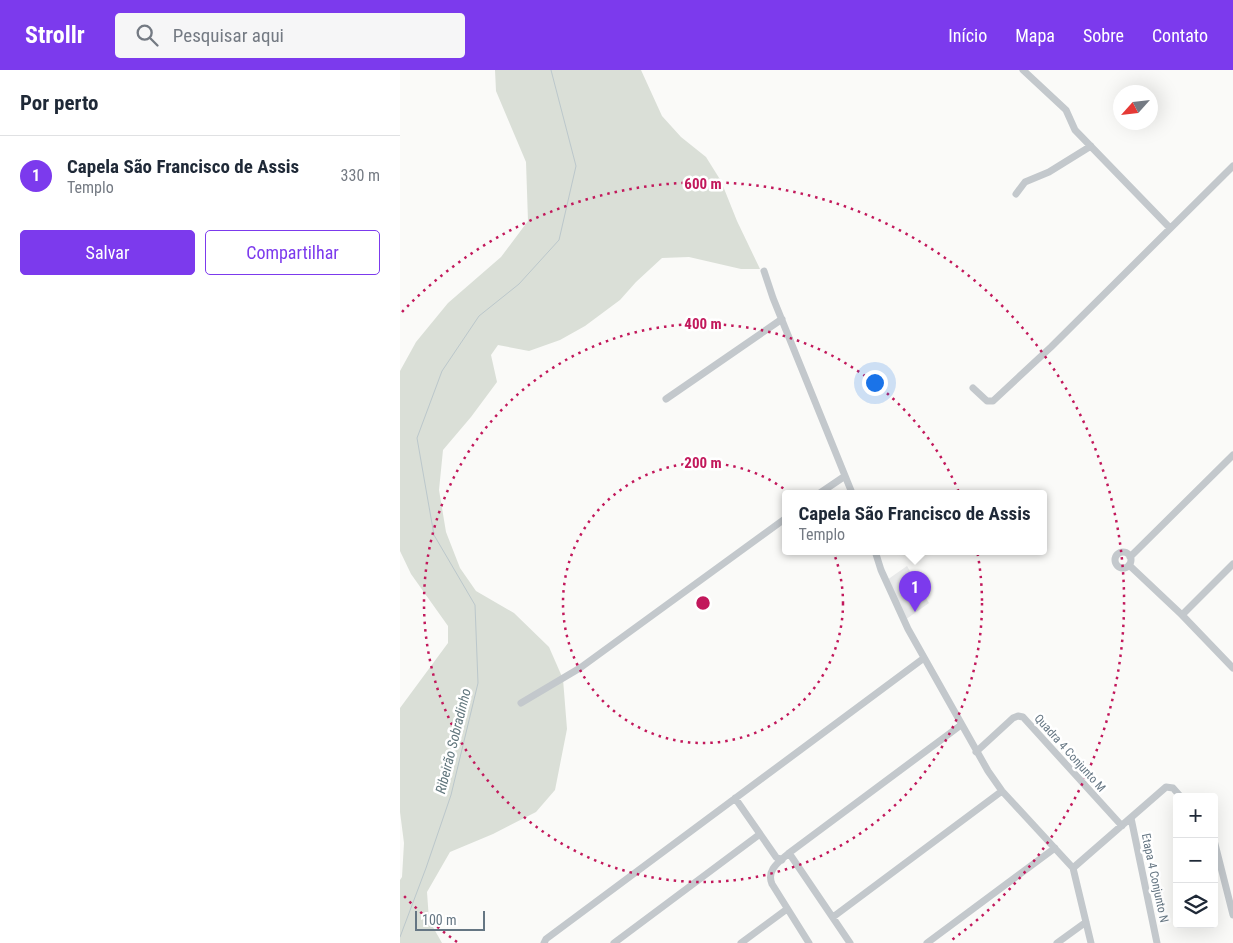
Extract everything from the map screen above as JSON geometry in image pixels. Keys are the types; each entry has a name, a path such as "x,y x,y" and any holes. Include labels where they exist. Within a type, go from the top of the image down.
{"street":[{"path":"1023,70 1066,110 1073,127 1170,228"},
{"path":"1016,194 1025,182 1049,172 1091,146"},
{"path":"973,388 988,401 994,400 1051,347 1233,166"},
{"path":"764,270 766,281 851,490"},
{"path":"666,399 782,318"},
{"path":"1129,565 1130,556 1233,455"},
{"path":"824,490 845,476"},
{"path":"521,703 580,668 782,521"},
{"path":"1129,565 1121,568 1116,564 1116,558 1122,552 1130,556"},
{"path":"877,555 900,612 976,752 1002,790 1073,868 1090,943"},
{"path":"1182,615 1233,564"},
{"path":"1129,565 1182,615 1233,668"},
{"path":"544,943 924,658"},
{"name":"Quadra 4 Conjunto M","path":"976,752 1013,718 1022,717 1122,826"},
{"path":"810,943 772,884 769,876 772,870 790,853 961,725"},
{"path":"1073,868 1166,787 1171,787 1177,793"},
{"path":"833,917 1002,790"},
{"path":"735,798 776,857 782,860"},
{"name":"Etapa 4 Conjunto N","path":"1131,818 1157,943"},
{"path":"614,943 760,834"},
{"path":"927,943 1055,848"},
{"path":"790,853 850,943"},
{"path":"1218,856 1233,915"},
{"path":"741,943 787,909"},
{"path":"1057,943 1086,922"}],"shaded area":[{"path":"495,70 641,70 662,116 681,137 706,157 721,181 737,221 760,269 741,269 689,257 662,258 620,300 585,326 560,340 529,351 498,345 491,355 497,382 443,450 439,490 446,532 460,568 476,591 514,613 549,647 563,679 567,729 555,790 536,812 493,834 450,852 427,892 429,920 442,943 400,943 400,880 402,877 404,843 400,812 400,708 448,643 448,626 411,574 400,551 400,371 416,342 448,303 501,257 528,221 526,162 496,91"},
{"path":"907,566 929,603 905,620 887,580"}],"waterway":[{"name":"Ribeirão Sobradinho","path":"400,937 451,795 478,683 475,605 434,535 417,438 442,371 479,316 519,284 559,240 576,166 551,70"}],"place":[{"name":"Capela São Francisco de Assis","path":"915,612"}]}
